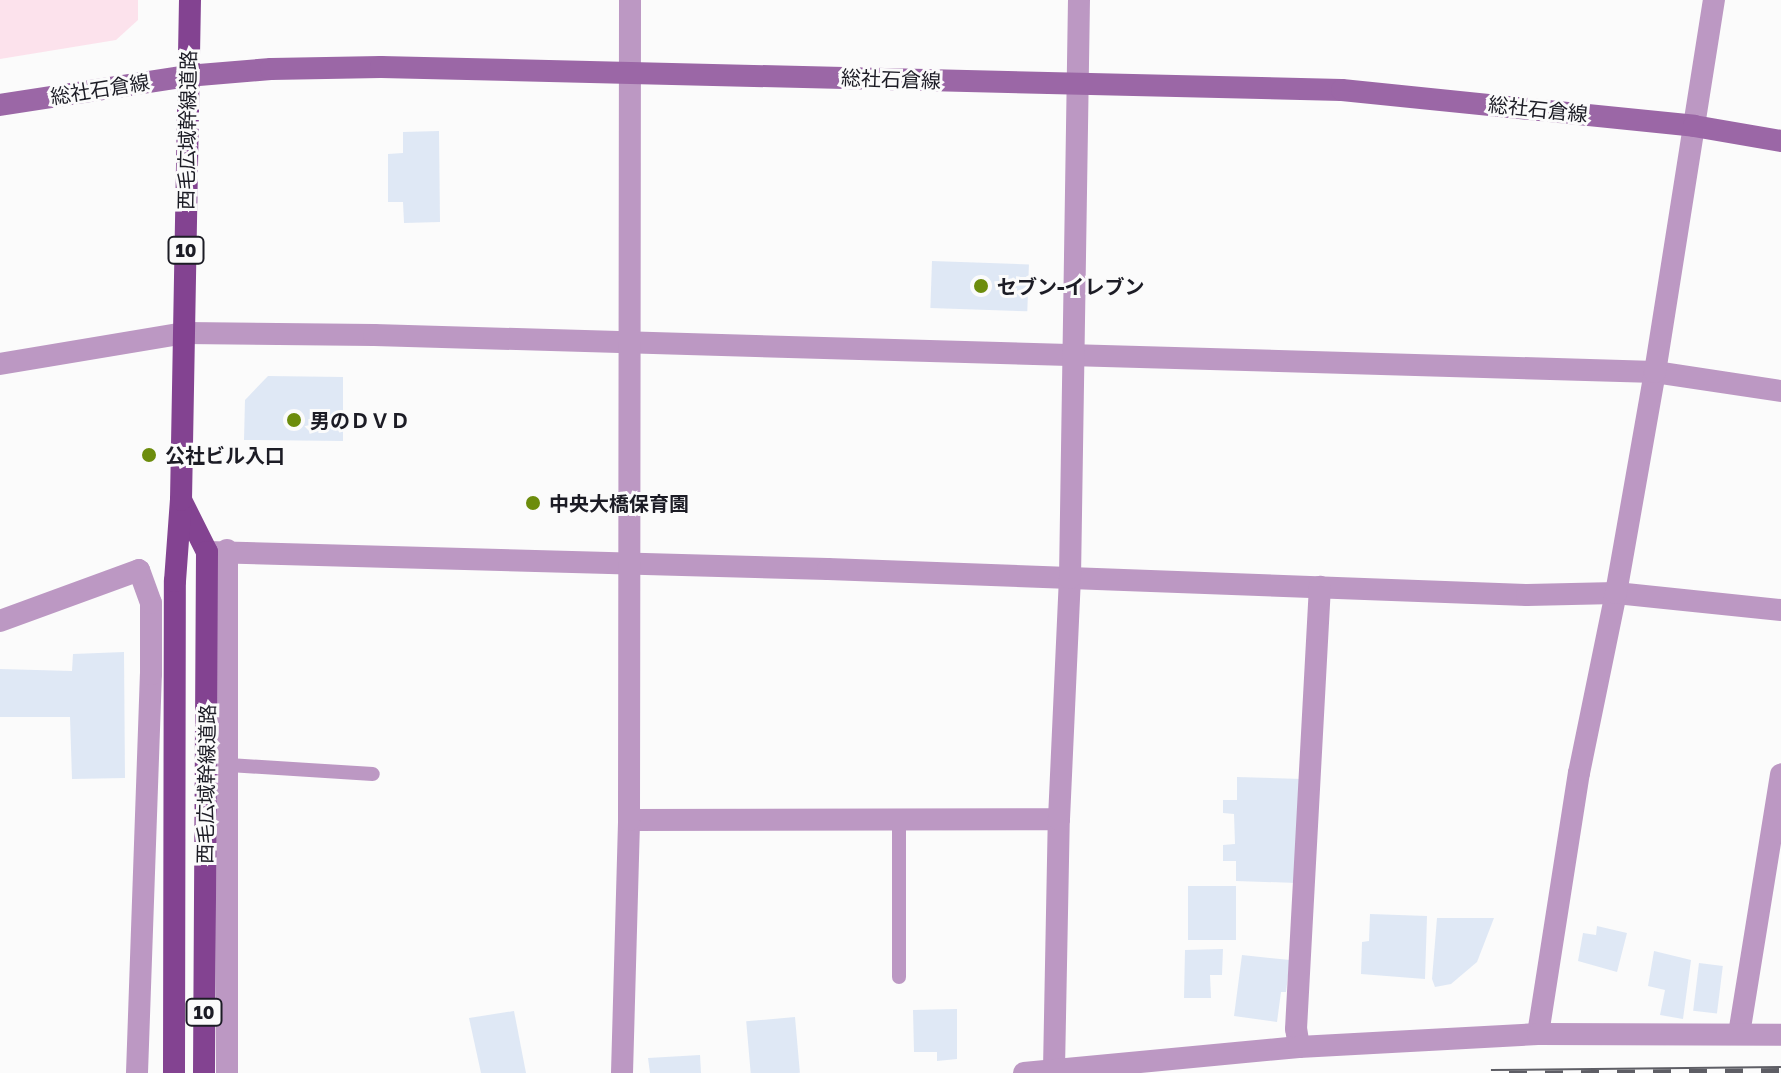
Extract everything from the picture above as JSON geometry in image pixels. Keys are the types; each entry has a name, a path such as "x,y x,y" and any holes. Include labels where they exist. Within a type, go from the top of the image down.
{"main road":[{"name":"西毛広域幹線道路","path":"174,1073 175,565 181,500 190,0"},
{"name":"総社石倉線","path":"0,105 187,76 354,67 1342,90 1694,126 1781,141"},
{"name":"西毛広域幹線道路","path":"181,500 217,551 204,951 204,1073"}],"street":[{"path":"622,1073 629,820 630,0"},
{"path":"1054,1069 1059,819 1070,578 1079,0"},
{"path":"1538,1034 1579,773 1616,593 1655,372 1714,0"},
{"path":"0,364 185,333 1655,372 1781,391"},
{"path":"227,1073 229,765 217,551 1527,595 1616,593 1781,610"},
{"path":"0,621 139,570 151,603 137,1073"},
{"path":"1299,1047 1296,1029 1320,587"},
{"path":"1739,1034 1773,871 1781,774"},
{"path":"629,820 1059,819"},
{"path":"1024,1073 1299,1047 1538,1034 1781,1035"}],"lane":[{"path":"229,765 373,774"},
{"path":"899,820 899,977"}],"shaded area":[{"path":"0,0 138,0 138,20 116,40 0,59"}],"building":[{"path":"439,131 440,222 404,223 403,202 388,202 388,154 403,153 403,132"},
{"path":"932,261 1029,264 1027,311 930,308"},
{"name":"男のＤＶＤ","path":"268,376 343,377 343,441 244,440 245,400"},
{"path":"124,652 125,778 72,779 70,717 0,717 0,669 72,671 73,654"},
{"path":"1237,777 1302,779 1297,883 1236,881 1236,861 1223,861 1223,845 1235,844 1234,814 1223,813 1223,800 1237,800"},
{"path":"1188,886 1236,886 1236,940 1188,940"},
{"path":"1370,914 1427,916 1425,979 1361,974 1362,942 1369,941"},
{"path":"1437,918 1494,918 1477,962 1451,984 1435,987 1432,979"},
{"path":"1597,926 1627,933 1617,972 1578,961 1583,933 1596,935"},
{"path":"1223,949 1222,975 1210,975 1211,998 1184,998 1185,950"},
{"path":"1654,951 1691,960 1683,1019 1660,1015 1665,990 1648,986"},
{"path":"1242,955 1290,960 1286,992 1281,992 1277,1022 1234,1016"},
{"path":"1699,963 1723,966 1717,1014 1693,1011"},
{"path":"957,1009 957,1059 937,1061 937,1052 914,1052 913,1010"},
{"path":"514,1011 526,1073 481,1073 469,1018"},
{"path":"795,1017 800,1073 751,1073 746,1021"},
{"path":"700,1055 701,1073 650,1073 648,1058"}],"railway":[{"path":"1491,1073 1781,1070"}],"place":[{"name":"セブン-イレブン","path":"981,286"},
{"name":"男のＤＶＤ","path":"294,420"},
{"name":"公社ビル入口","path":"149,455"},
{"name":"中央大橋保育園","path":"533,503"}]}
